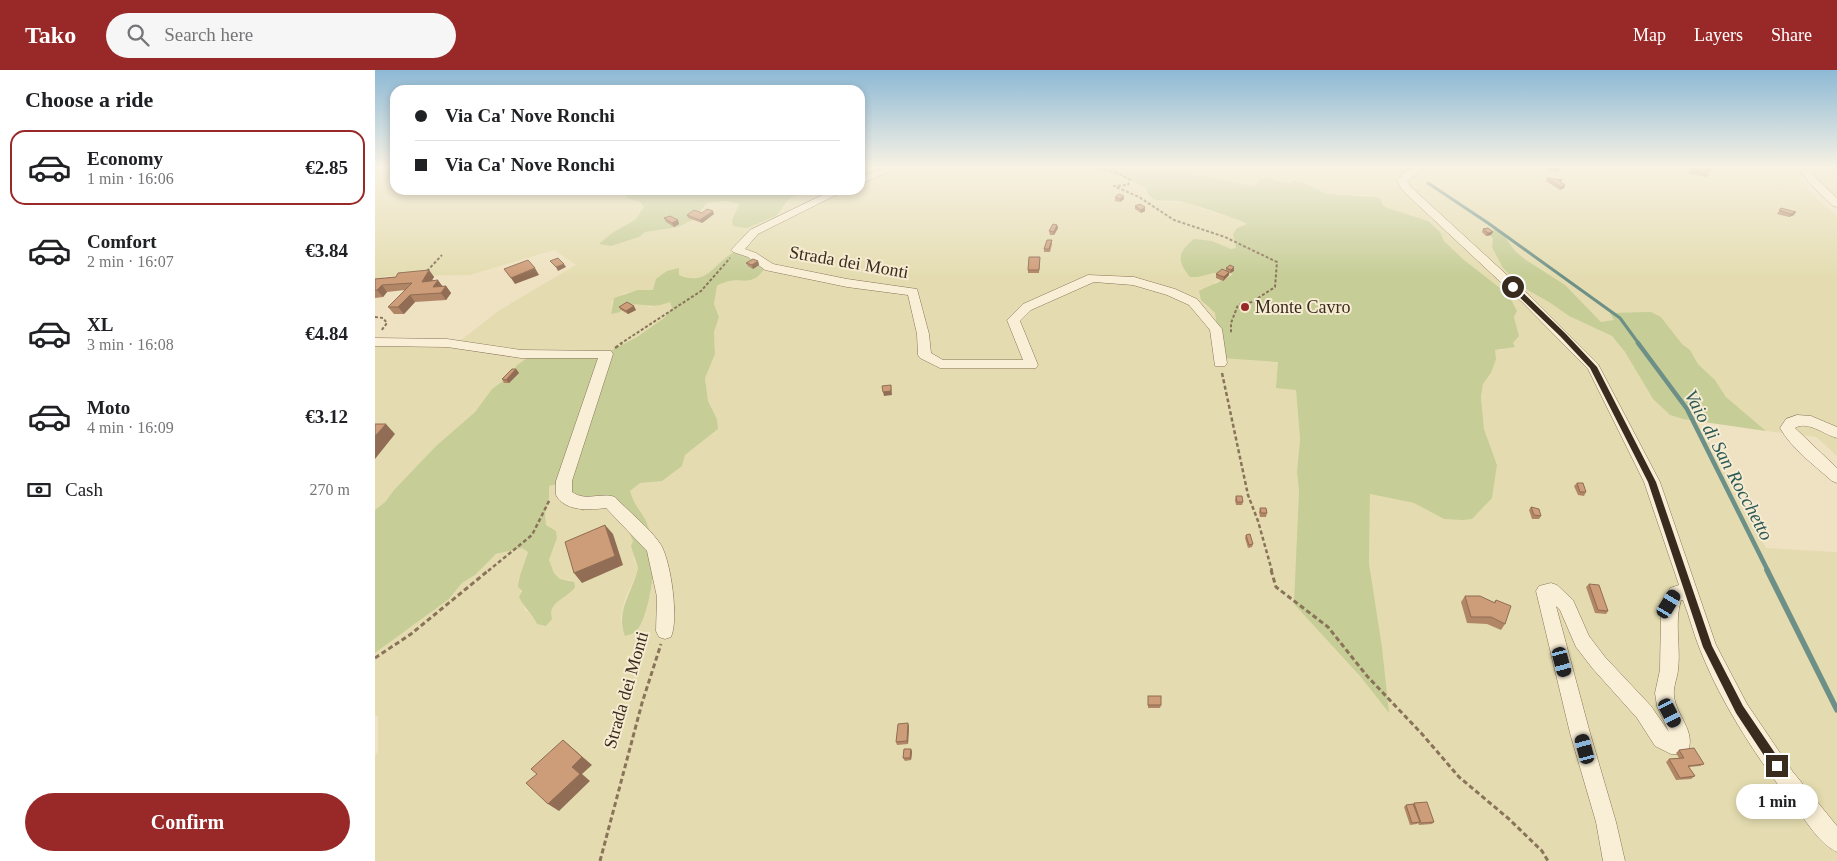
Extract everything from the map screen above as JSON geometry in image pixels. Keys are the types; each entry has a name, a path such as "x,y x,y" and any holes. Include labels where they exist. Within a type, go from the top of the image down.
{"street":[{"path":"737,250 754,232 812,204"},
{"path":"1423,204 1533,306 1593,367 1652,482 1707,647 1740,710 1786,780 1837,841"},
{"name":"Strada dei Monti","path":"737,250 753,255 769,267 847,283 913,292 923,334 925,355 940,364 1031,365 1013,320 1027,307 1092,278 1134,281 1171,292 1193,302 1216,330 1220,363"},
{"path":"378,336 447,343 521,354 606,354"},
{"name":"Strada dei Monti","path":"606,354 564,481 564,496 583,505 609,501 654,548 666,597 665,631"},
{"path":"1837,433 1809,421 1798,419 1790,423 1787,428 1802,445 1837,477"},
{"path":"1614,861 1606,822 1580,733 1545,591 1551,590 1567,604 1581,641 1609,675 1644,712 1662,739 1671,744 1681,744 1681,735 1670,713 1664,693 1669,671 1669,604 1676,593 1690,592"}],"path":[{"path":"1150,204 1174,220 1225,237 1277,262 1275,288 1252,302 1238,305 1231,323 1231,337"},
{"path":"606,354 701,291 737,250"},
{"path":"425,271 431,268 442,255"},
{"path":"375,317 383,318 387,323 378,336"},
{"path":"1220,363 1248,496 1258,521 1276,587 1328,627 1367,676 1459,776 1542,850 1548,861"},
{"path":"375,658 411,634 532,535 553,494"},
{"name":"Strada dei Monti","path":"600,861 642,703 665,631"}],"shaded area":[{"path":"375,204 642,204 645,207 635,220 599,244 611,246 639,237 645,232 659,229 701,210 706,204 739,204 732,220 778,212 787,204 1190,204 1218,214 1243,220 1247,224 1237,228 1237,248 1231,249 1212,241 1190,277 1214,273 1233,273 1225,280 1215,282 1205,305 1215,313 1220,343 1278,362 1296,390 1300,439 1297,472 1299,492 1360,676 1388,712 1382,647 1369,563 1370,494 1414,503 1444,519 1497,465 1484,429 1481,397 1483,384 1491,373 1495,350 1502,350 1513,343 1519,336 1514,317 1515,306 1509,295 1464,260 1444,241 1440,232 1381,204 1822,204 1837,216 1837,456 1816,437 1766,431 1726,397 1715,380 1698,364 1690,350 1682,344 1661,317 1601,322 1515,251 1500,230 1549,302 1569,316 1612,336 1625,352 1653,399 1670,415 1683,419 1697,420 1766,548 1837,552 1837,861 375,861 375,756 378,752 378,716 375,715 375,653 449,599 462,583 475,575 491,557 508,550 522,548 528,552 523,572 518,580 525,610 533,615 537,624 551,613 554,604 573,591 570,580 560,579 554,573 549,560 557,538 556,531 546,525 545,514 549,498 549,486 564,483 600,503 625,524 633,541 634,560 638,568 625,599 621,617 625,635 634,633 646,522 632,501 630,491 640,482 662,481 676,469 685,455 718,429 717,419 708,401 705,377 715,354 714,332 719,317 714,304 717,286 726,281 749,281 724,258 711,273 701,277 691,278 679,275 653,290 625,293 612,301 611,314 624,305 639,303 650,307 670,302 672,308 664,318 637,337 608,352 514,373 492,389 475,412 436,446 385,502 375,510 375,340 460,341 498,311 576,265 554,250 470,275 385,276 375,286"}],"green space":[{"path":"642,204 706,204 701,210 701,216 678,227 645,232 639,237 611,246 599,244 612,233 635,220 644,207"},
{"path":"739,204 785,204 776,216 747,228 733,226 732,220"},
{"path":"1190,204 1382,204 1385,207 1428,221 1440,232 1444,241 1464,260 1509,295 1517,311 1514,317 1519,336 1513,343 1515,347 1495,350 1496,359 1491,373 1483,384 1481,397 1484,429 1497,465 1492,498 1472,519 1463,520 1444,519 1414,503 1370,494 1369,563 1382,647 1389,713 1360,676 1294,604 1299,492 1297,472 1300,439 1296,390 1276,388 1278,362 1221,358 1215,313 1201,300 1199,291 1233,274 1214,273 1190,277 1182,266 1182,252 1194,239 1212,241 1231,249 1236,248 1233,234 1237,228 1247,224"},
{"path":"1500,230 1515,251 1565,285 1601,322 1614,320 1610,313 1651,312 1661,317 1682,344 1690,350 1698,364 1715,380 1726,397 1766,431 1683,419 1670,415 1653,399 1625,352 1612,336 1569,316 1522,287 1503,268 1492,247 1493,239 1488,231"},
{"path":"737,251 746,253 750,259 749,263 767,265 755,278 725,282 717,286 714,304 719,317 714,332 715,354 705,378 708,401 717,419 718,429 685,455 682,466 662,481 640,483 630,491 647,524 654,551 653,576 648,603 640,626 635,632 625,636 622,627 623,609 638,568 631,546 633,541 625,524 600,503 583,511 575,506 563,483 549,486 549,498 545,514 546,525 556,531 557,538 549,560 554,573 560,579 574,582 575,587 555,604 551,613 552,619 546,626 537,624 519,597 522,591 518,587 518,583 528,552 522,548 496,554 475,575 462,583 449,599 375,653 375,510 385,502 436,446 475,412 492,389 514,373 516,366 527,358 584,351 608,352 637,337 664,318 672,308 670,302 652,306 624,305 620,312 611,314 614,298 638,290 653,290 656,279 667,271 679,268 679,275 698,278 711,271 729,255"}],"building":[{"path":"1140,204 1145,207 1141,210 1135,206"},
{"path":"1781,208 1796,212 1791,214 1779,210"},
{"path":"707,209 713,211 700,220 687,215 694,210 702,213"},
{"path":"670,216 678,220 672,223 664,218"},
{"path":"1053,224 1057,225 1054,232 1049,231"},
{"path":"1488,228 1493,232 1488,233 1483,229"},
{"path":"1047,240 1052,240 1049,249 1044,249"},
{"path":"1029,257 1040,257 1039,270 1028,270"},
{"path":"558,258 564,264 556,267 550,261"},
{"path":"753,259 758,261 752,265 746,263"},
{"path":"528,260 535,268 511,278 504,269"},
{"path":"1230,265 1234,267 1231,270 1226,268"},
{"path":"1222,269 1229,272 1224,277 1216,274"},
{"path":"429,270 422,282 438,280 433,287 446,286 441,293 410,295 398,307 388,307 412,283 382,285 375,290 375,279 396,277 398,273"},
{"path":"627,302 634,306 626,311 619,307"},
{"path":"512,369 516,369 506,380 502,379"},
{"path":"891,385 891,391 883,392 882,386"},
{"path":"375,424 386,424 375,436"},
{"path":"1577,483 1583,483 1586,492 1580,492"},
{"path":"1236,496 1242,496 1243,502 1237,502"},
{"path":"1531,507 1539,509 1541,516 1534,515"},
{"path":"1260,508 1266,508 1267,513 1261,513"},
{"path":"605,525 615,556 574,573 565,542"},
{"path":"1250,534 1253,544 1249,545 1246,535"},
{"path":"1589,584 1599,585 1608,611 1598,610"},
{"path":"1465,596 1480,596 1495,603 1496,600 1511,606 1505,624 1491,617 1471,617"},
{"path":"1148,696 1161,696 1161,705 1148,705"},
{"path":"908,723 907,741 896,742 898,724"},
{"path":"563,740 582,757 572,767 580,774 548,804 526,783 537,774 531,769"},
{"path":"1694,748 1704,764 1688,766 1695,776 1680,778 1669,759 1684,758 1679,750"},
{"path":"904,749 911,749 910,758 903,758"},
{"path":"1427,802 1434,822 1421,823 1414,803"},
{"path":"1413,804 1420,822 1412,823 1406,805"}],"waterway":[{"name":"Vaio di San Rocchetto","path":"1459,204 1620,318 1639,344"},
{"name":"Vaio di San Rocchetto","path":"1638,343 1687,409 1768,571"},
{"name":"Vaio di San Rocchetto","path":"1767,570 1837,710"}],"place":[{"name":"Monte Cavro","path":"1245,307"}],"route":[{"path":"1513,287 1593,367 1652,482 1707,647 1740,710 1777,766"}]}
